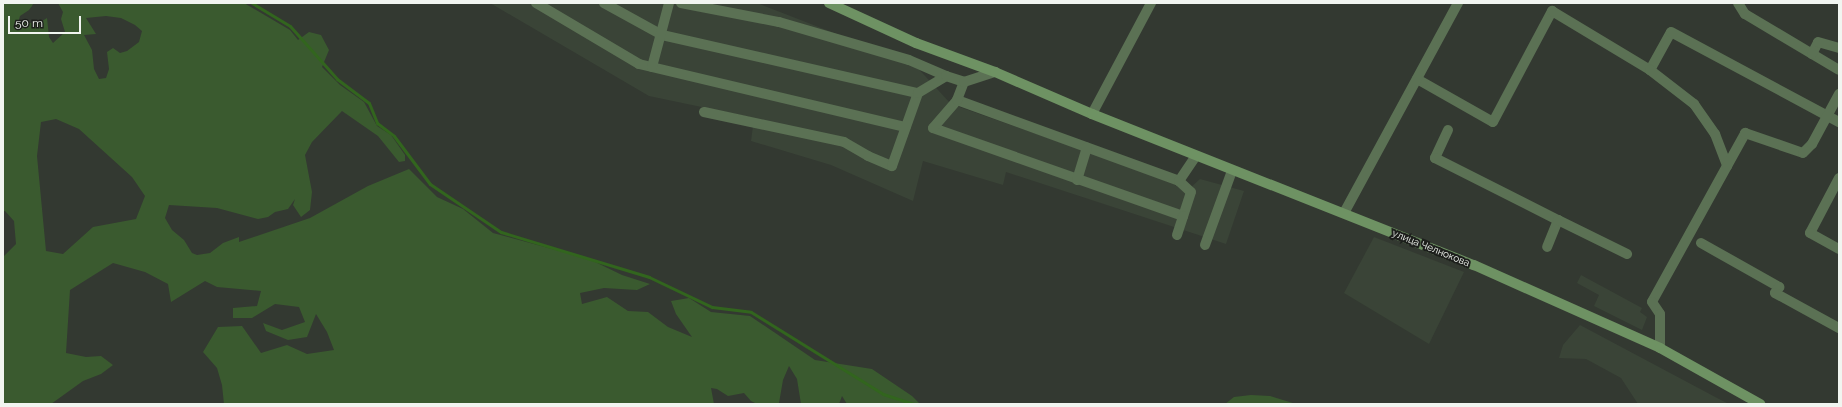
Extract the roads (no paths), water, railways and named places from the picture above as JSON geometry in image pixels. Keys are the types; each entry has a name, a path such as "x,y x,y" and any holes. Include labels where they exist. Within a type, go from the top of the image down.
{"main road":[{"name":"улица Челнокова","path":"829,3 916,43 995,72 1092,114 1232,171 1344,213 1474,265 1660,348 1760,404"}],"street":[{"path":"536,3 639,64 906,127"},
{"path":"604,3 662,34 918,93"},
{"path":"652,67 669,3"},
{"path":"681,3 779,22 909,60 964,82 995,72"},
{"path":"1092,114 1151,3"},
{"path":"1738,3 1745,14 1839,70"},
{"path":"1344,213 1457,4"},
{"path":"1417,80 1493,122 1552,11 1650,70 1694,104 1715,134 1727,166"},
{"path":"1650,70 1671,32 1839,122"},
{"path":"1812,54 1818,42 1839,48"},
{"path":"704,112 844,142 868,156 892,166 918,93 946,76"},
{"path":"964,82 957,100 933,128 1077,180 1183,216"},
{"path":"1660,348 1660,314 1652,302 1745,133 1803,153 1812,144 1839,94"},
{"path":"957,100 1179,181 1191,192 1177,235"},
{"path":"1448,130 1435,158 1627,254"},
{"path":"1077,180 1087,147"},
{"path":"1179,181 1196,156"},
{"path":"1205,246 1232,171"},
{"path":"1839,178 1810,233 1839,249"},
{"path":"1547,247 1558,220"},
{"path":"1701,243 1778,287 1775,293 1839,328"}],"waterway":[{"path":"252,3 290,26 337,79 369,103 377,123 394,136 430,184 501,232 649,277 712,307 751,312 883,394 913,404"}]}
